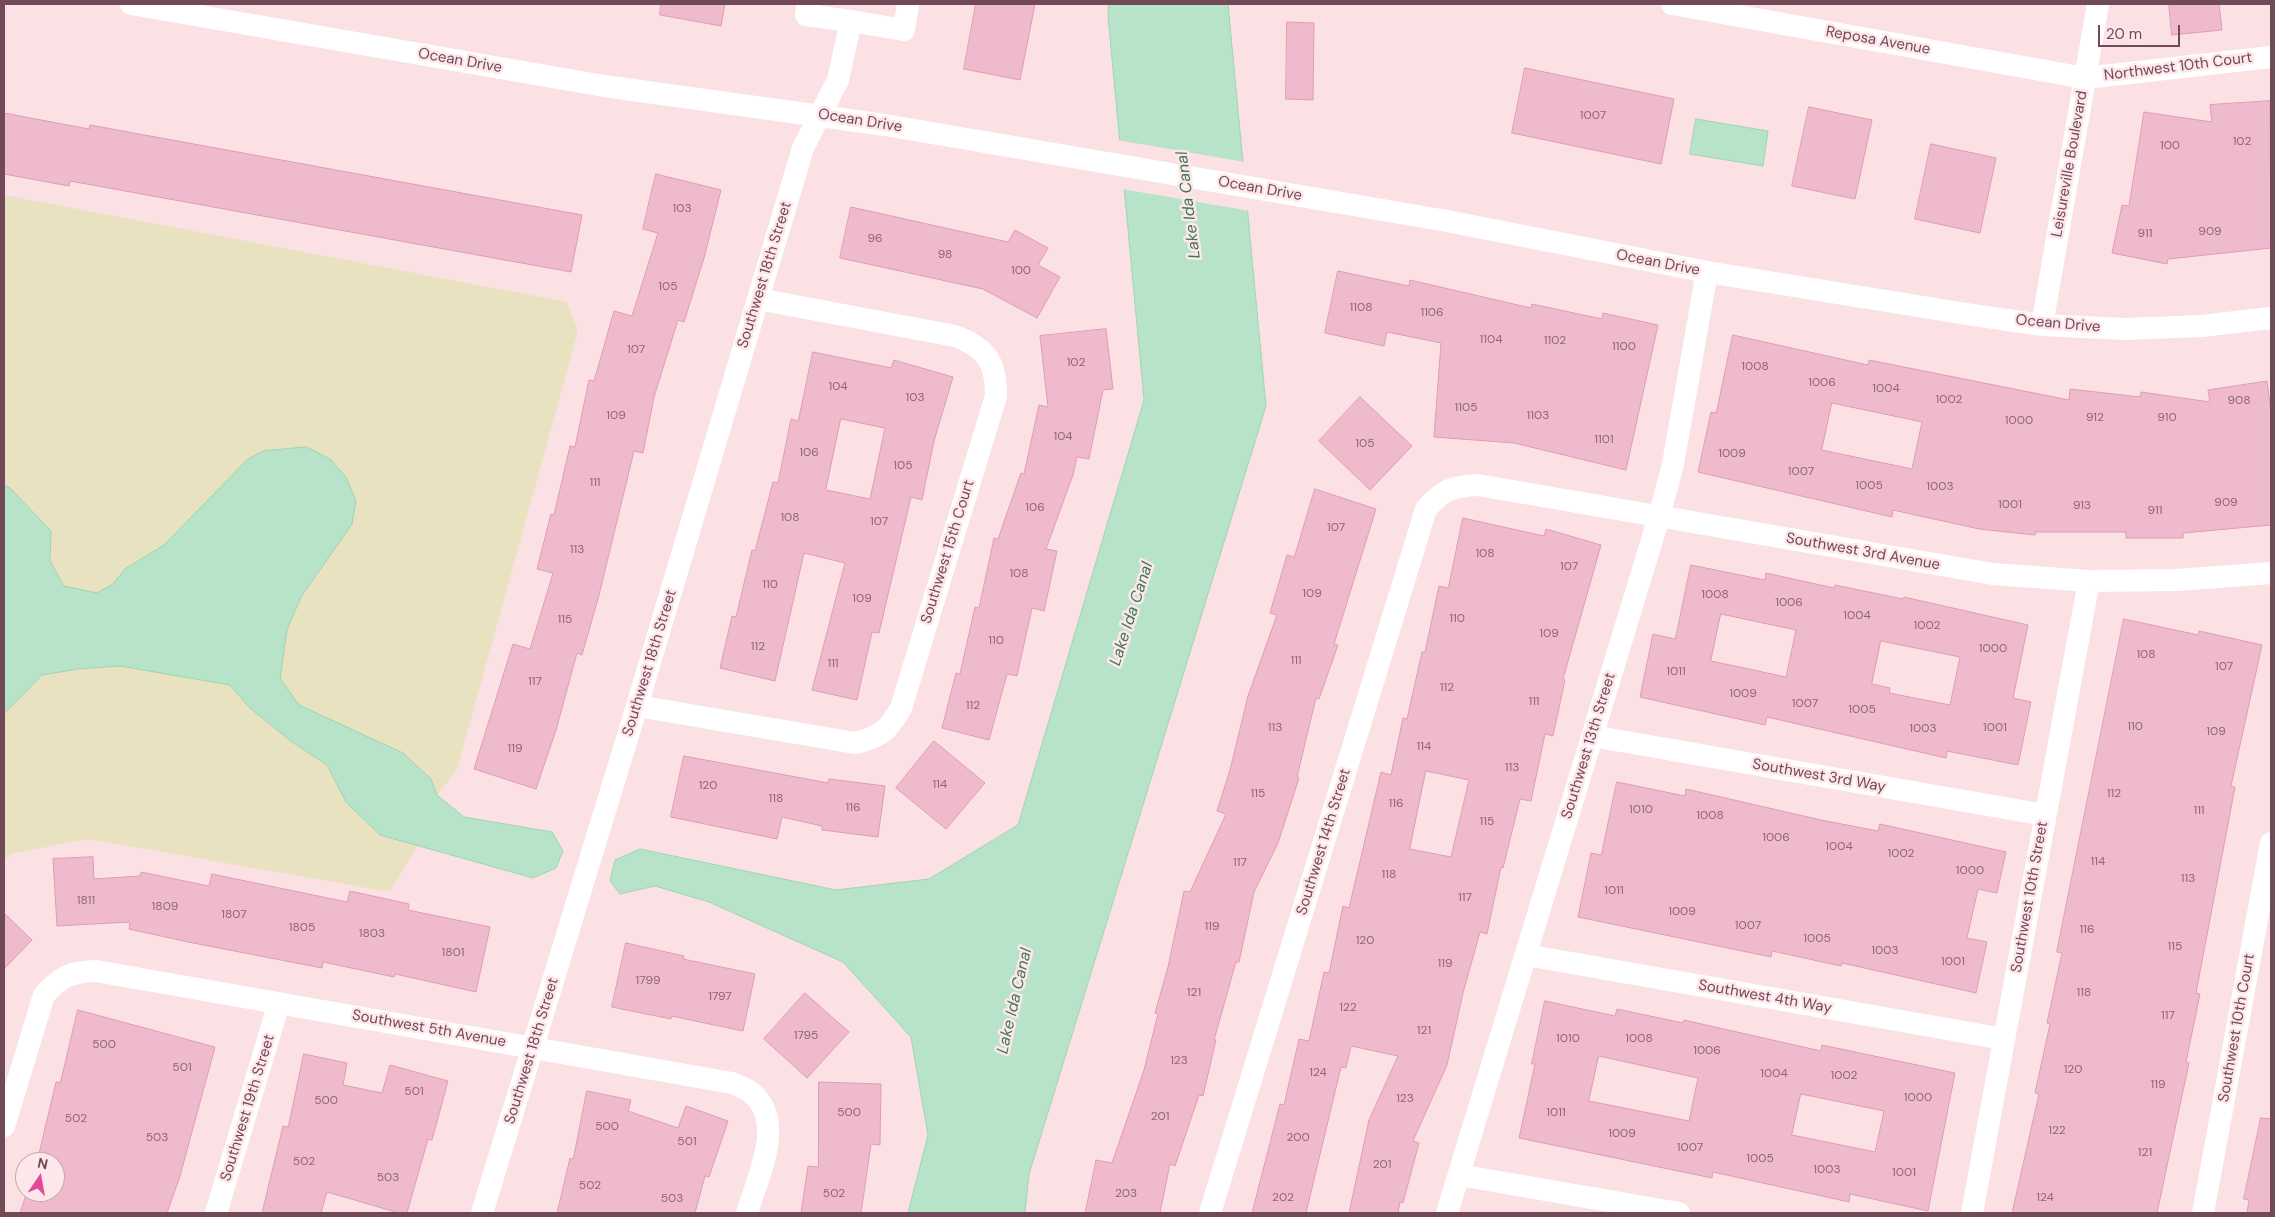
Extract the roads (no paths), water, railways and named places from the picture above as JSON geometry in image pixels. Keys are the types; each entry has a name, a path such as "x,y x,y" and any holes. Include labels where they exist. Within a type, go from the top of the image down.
{"street":[{"name":"Ocean Drive","path":"131,4 604,86 820,115 1447,221 1707,272 2042,325 2125,329 2202,326 2271,318"},
{"path":"808,4 806,15 904,30 908,4"},
{"name":"Reposa Avenue","path":"1672,4 2085,78"},
{"name":"Leisureville Boulevard","path":"2042,325 2098,4"},
{"name":"Southwest 18th Street","path":"482,1213 637,706 803,148 838,80 851,21"},
{"name":"Northwest 10th Court","path":"2085,78 2271,56"},
{"name":"Southwest 13th Street","path":"1446,1213 1659,517 1673,464 1707,272"},
{"name":"Southwest 15th Court","path":"637,706 855,743 874,738 890,726 901,708 996,396 996,376 988,357 974,343 955,336 758,298"},
{"name":"Southwest 3rd Avenue","path":"1458,486 1478,485 1993,574 2088,581 2177,580 2271,573"},
{"name":"Southwest 14th Street","path":"1210,1213 1426,509 1439,494 1458,486"},
{"name":"Southwest 10th Street","path":"1972,1213 2088,581"},
{"name":"Southwest 3rd Way","path":"1592,736 2045,816"},
{"name":"Southwest 10th Court","path":"2203,1213 2271,843"},
{"name":"Southwest 4th Way","path":"1526,955 2004,1039"},
{"name":"Southwest 5th Avenue","path":"4,1126 44,995 58,980 76,971 96,971 732,1083 750,1092 763,1107 769,1126 767,1146 747,1213"},
{"name":"Southwest 19th Street","path":"216,1213 279,1003"},
{"path":"1459,1175 1679,1213"}],"water":[{"name":"Lake Ida Canal","path":"1109,4 1228,4 1266,406 1029,1174 1025,1213 908,1213 928,1135 911,1037 843,962 709,902 655,886 620,894 610,881 615,860 640,849 836,890 929,879 1018,825 1144,400 1108,16"},
{"path":"1696,119 1768,131 1763,166 1690,154"},
{"path":"307,447 330,459 346,477 356,501 352,524 301,597 287,630 280,678 299,705 403,753 431,779 437,795 464,817 552,832 563,851 556,868 533,878 380,835 346,802 327,765 292,742 250,708 230,685 120,666 78,669 42,675 4,714 4,485 10,488 51,531 50,561 64,586 97,593 113,584 125,569 164,545 248,459 263,451"}]}
